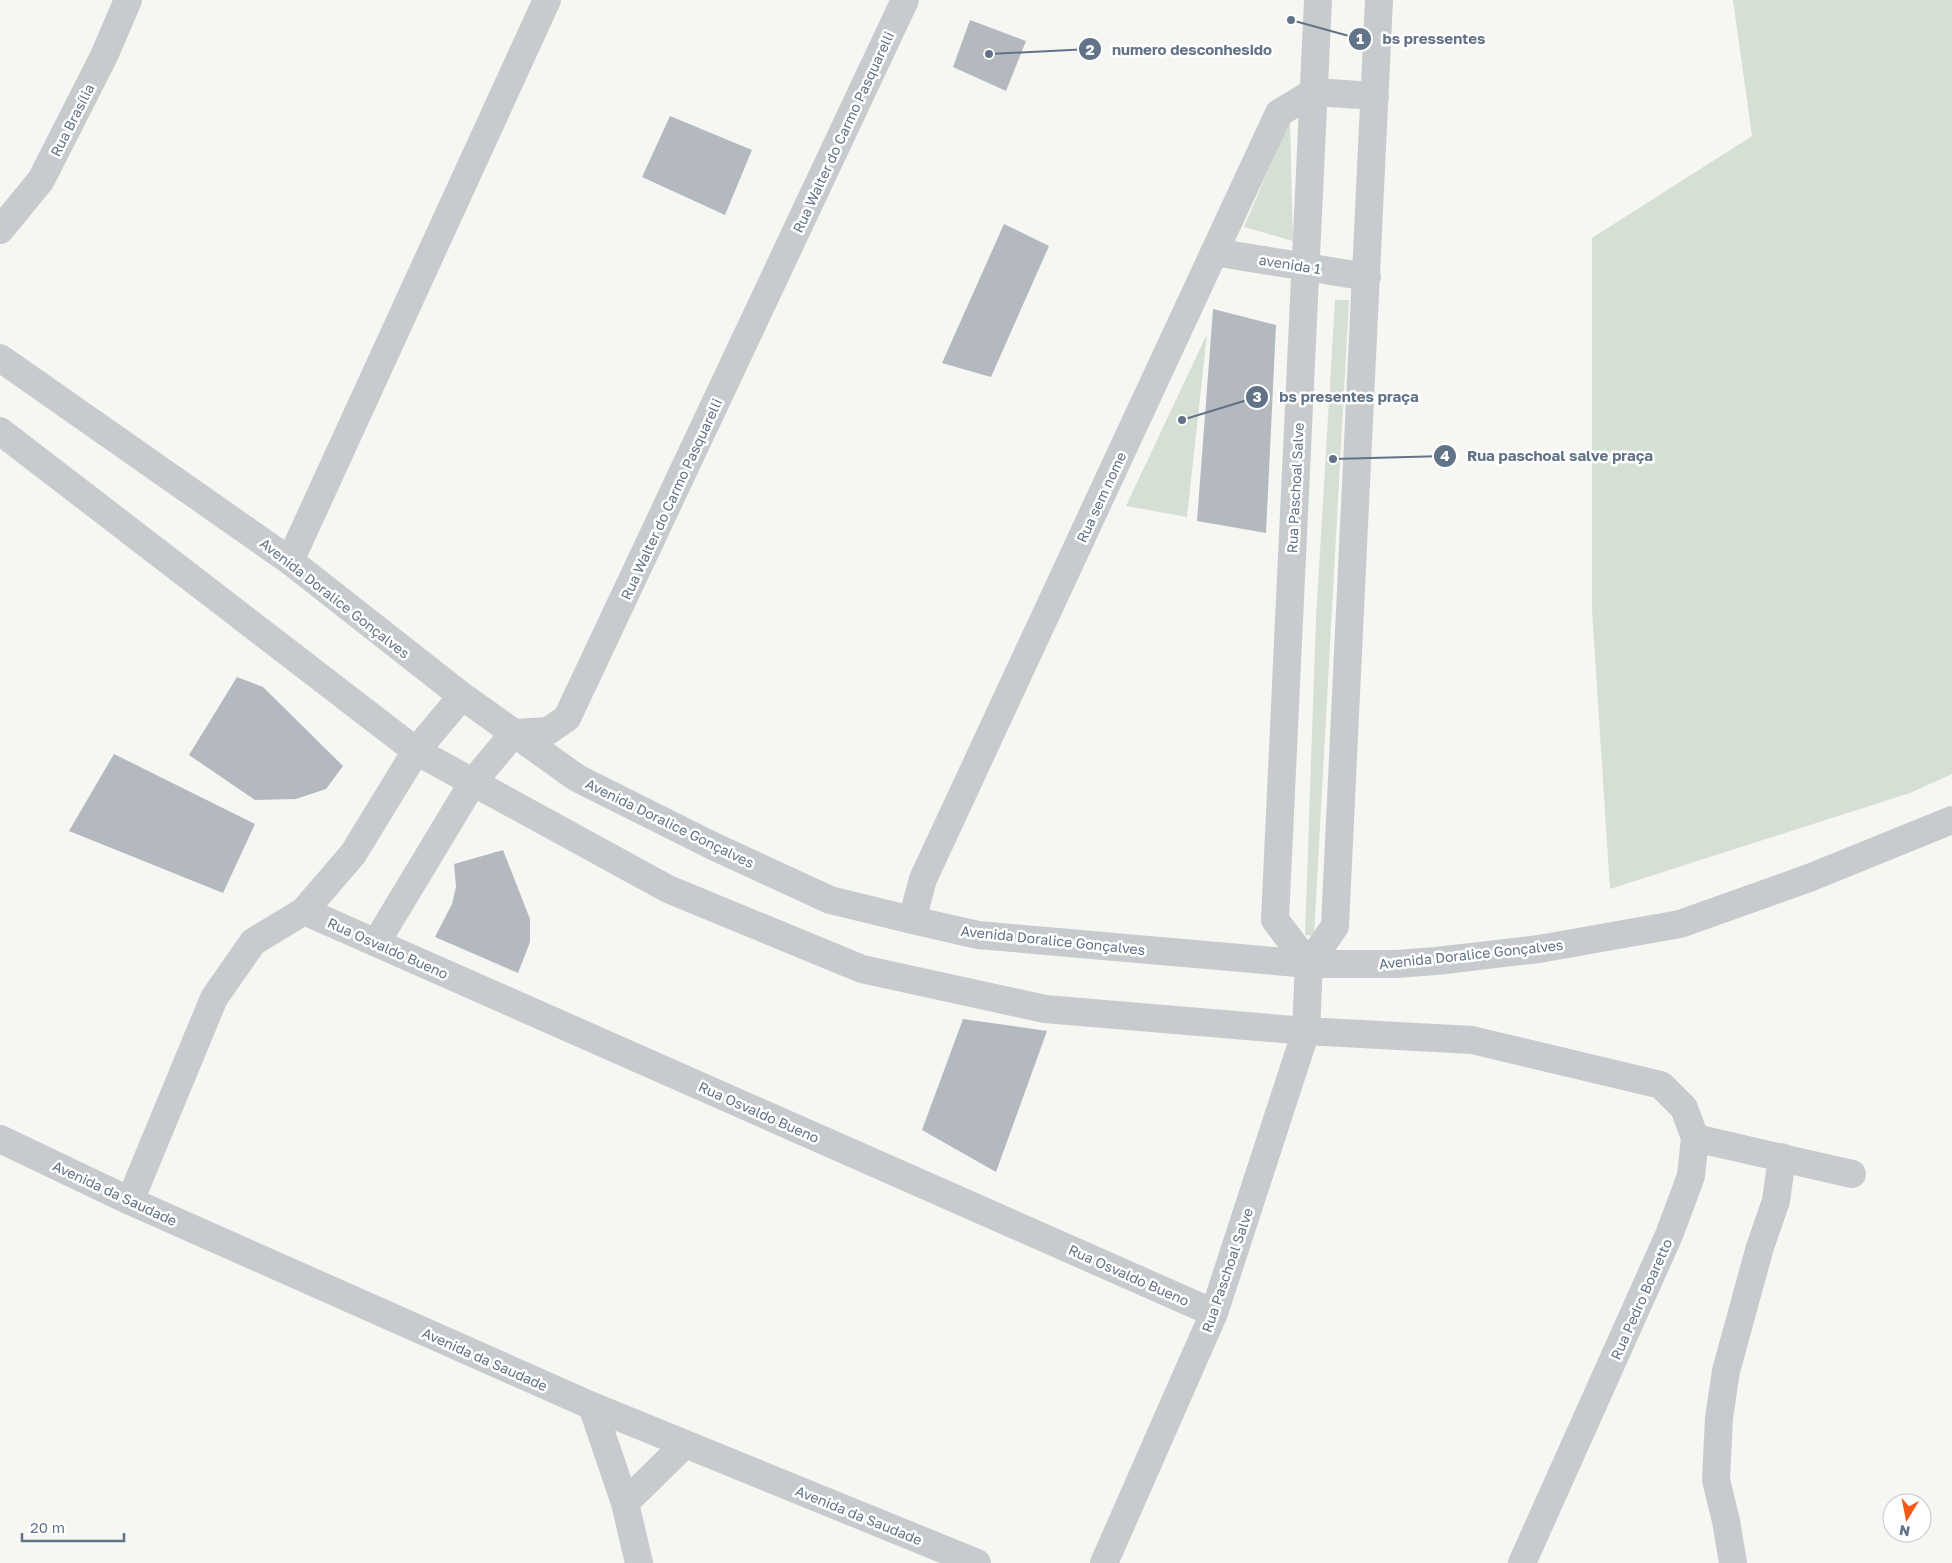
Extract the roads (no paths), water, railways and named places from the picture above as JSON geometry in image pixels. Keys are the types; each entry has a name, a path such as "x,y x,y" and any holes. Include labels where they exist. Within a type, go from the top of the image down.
{"street":[{"name":"Rua Brasília","path":"0,230 41,180 104,56 128,0"},
{"path":"290,561 546,0"},
{"name":"Rua Walter do Carmo Pasquarelli","path":"514,733 548,731 567,718 905,0"},
{"name":"Rua Paschoal Salve","path":"1104,1563 1214,1313 1306,1031 1309,964 1275,920 1318,0"},
{"path":"1309,964 1335,926 1379,0"},
{"path":"1314,92 1375,96"},
{"name":"Rua sem nome","path":"912,920 923,879 1279,113 1314,92"},
{"name":"avenida 1","path":"1214,252 1366,277"},
{"name":"Avenida Doralice Gonçalves","path":"0,358 290,561 462,696 578,778 713,846 830,900 912,920 978,935 1309,964 1396,964 1436,961 1539,949 1680,924 1809,878 1952,820"},
{"path":"0,431 416,752 668,889 862,969 1045,1009 1306,1031"},
{"path":"130,1201 214,998 253,942 304,911 354,854 416,752 462,696"},
{"path":"376,943 473,782 514,733"},
{"name":"Rua Osvaldo Bueno","path":"304,911 1214,1313"},
{"name":"Rua Pedro Boaretto","path":"1306,1031 1472,1040 1609,1071 1661,1085 1684,1108 1695,1138 1691,1176 1670,1235 1522,1563"},
{"path":"1695,1138 1852,1174"},
{"name":"Avenida da Saudade","path":"0,1139 130,1201 592,1406 977,1563"},
{"path":"1733,1563 1726,1521 1716,1480 1719,1418 1726,1372 1760,1247 1776,1201 1782,1158"},
{"path":"592,1406 625,1503 639,1563"},
{"path":"625,1503 685,1444"}],"place":[{"name":"bs pressentes","path":"1291,20"},
{"name":"numero desconhesido","path":"989,54"},
{"name":"bs presentes praça","path":"1182,420"},
{"name":"Rua paschoal salve praça","path":"1333,459"}]}
